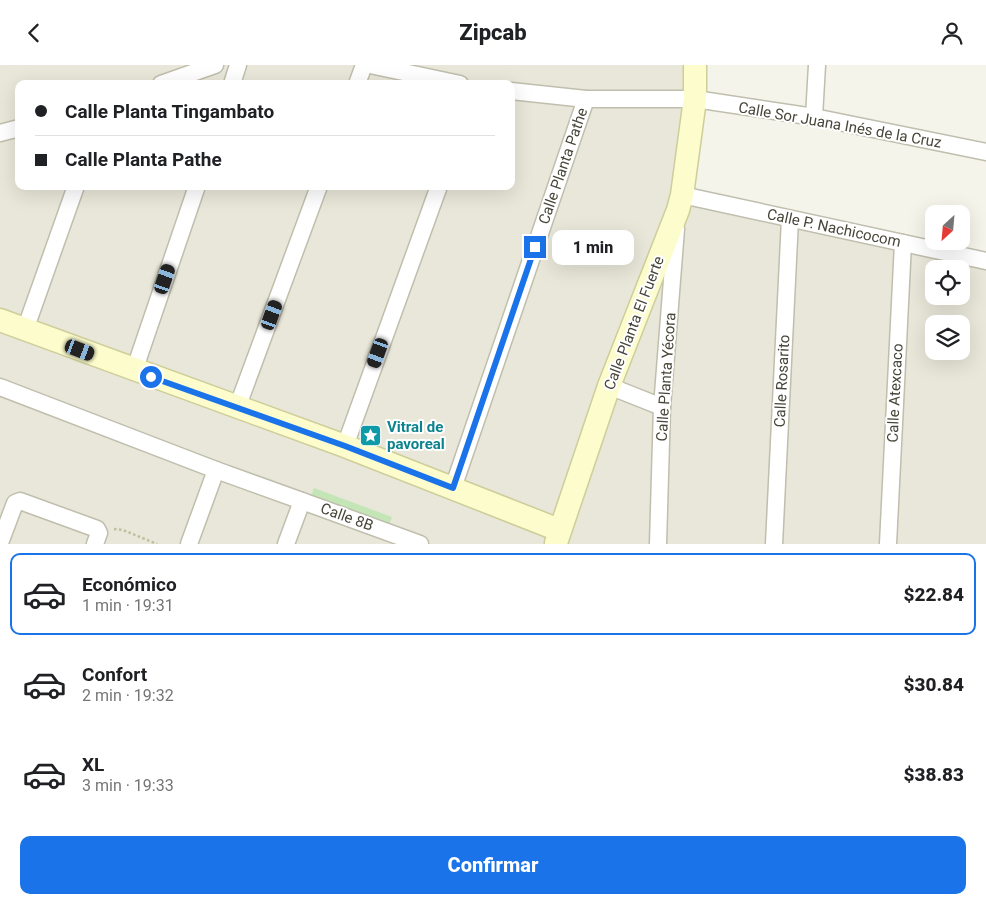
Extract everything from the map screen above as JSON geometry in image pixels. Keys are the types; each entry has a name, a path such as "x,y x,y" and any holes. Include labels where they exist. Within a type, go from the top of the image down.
{"main road":[{"name":"Calle Planta El Fuerte","path":"558,537 610,386 680,202 694,99 695,65"},
{"path":"0,320 134,371 345,446 453,488 558,537"}],"street":[{"path":"172,80 215,65"},
{"path":"233,80 238,65"},
{"path":"358,80 364,65"},
{"path":"370,65 443,80"},
{"path":"814,117 817,65"},
{"name":"Calle Sor Juana Inés de la Cruz","path":"515,91 586,99 694,99 814,117 986,152"},
{"name":"Calle Planta Pathe","path":"453,488 586,99"},
{"path":"0,133 15,129"},
{"path":"25,330 75,190"},
{"path":"134,371 196,190"},
{"path":"237,408 318,190"},
{"path":"345,446 437,190"},
{"name":"Calle P. Nachicocom","path":"680,202 790,219 986,261"},
{"name":"Calle Planta Yécora","path":"658,544 662,407 680,202"},
{"name":"Calle Rosarito","path":"774,544 790,219"},
{"name":"Calle Atexcaco","path":"888,544 903,243"},
{"path":"610,386 662,407"},
{"name":"Calle 8B","path":"0,387 216,470 295,498 384,537 420,544"},
{"path":"189,544 216,470"},
{"path":"286,544 295,498"},
{"path":"0,543 15,503 20,501 96,536"}],"path":[{"path":"96,536 123,530 157,544"}],"shaded area":[{"path":"0,65 697,65 680,192 925,240 925,250 970,249 986,252 986,544 0,544"}],"green space":[{"path":"314,488 392,517 384,539 306,510"}],"place":[{"name":"Vitral de pavoreal","path":"371,436"}],"route":[{"path":"151,377 345,446 453,488 535,247"}]}
